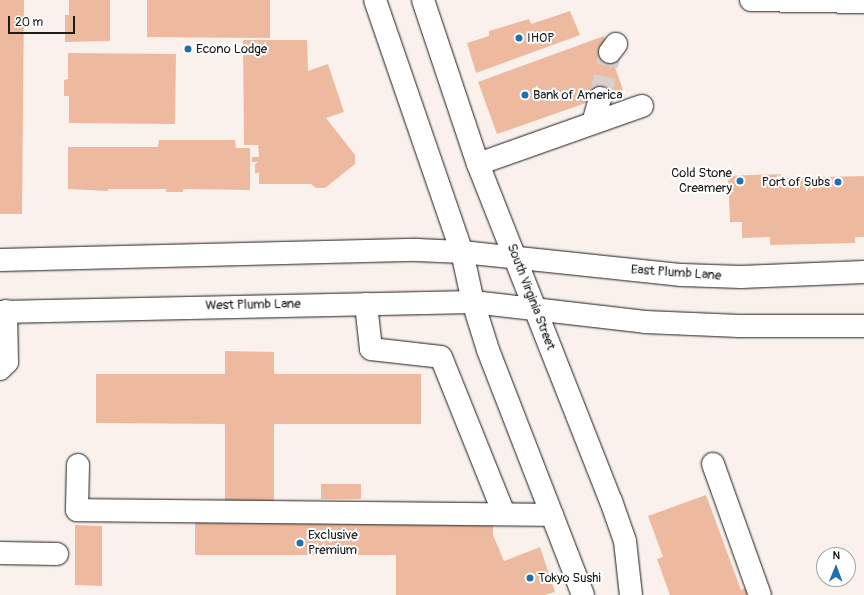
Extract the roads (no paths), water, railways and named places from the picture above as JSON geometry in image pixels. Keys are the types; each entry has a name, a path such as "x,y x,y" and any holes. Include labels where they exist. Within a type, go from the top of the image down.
{"main road":[{"path":"375,0 462,252 473,302 488,350 584,595"},
{"name":"South Virginia Street","path":"423,0 478,164 516,258 625,541 630,595"},
{"path":"751,0 864,2"},
{"path":"593,123 600,98"},
{"path":"478,164 642,106"},
{"path":"0,260 417,250 462,252"},
{"name":"East Plumb Lane","path":"462,252 639,272 719,276 864,272"},
{"name":"West Plumb Lane","path":"3,311 473,302 535,309"},
{"path":"366,304 371,349 441,357 504,514"},
{"path":"535,309 688,325 864,326"},
{"path":"0,369 7,362 3,311"},
{"path":"713,464 760,595"},
{"path":"78,465 77,510 552,515"},
{"path":"0,553 57,554"}],"tunnel":[{"path":"600,98 610,52"}],"place":[{"name":"IHOP","path":"519,38"},
{"name":"Econo Lodge","path":"188,49"},
{"name":"Bank of America","path":"525,95"},
{"name":"Cold Stone Creamery","path":"740,181"},
{"name":"Port of Subs","path":"838,182"},
{"name":"Exclusive Premium","path":"300,543"},
{"name":"Tokyo Sushi","path":"530,578"}]}
